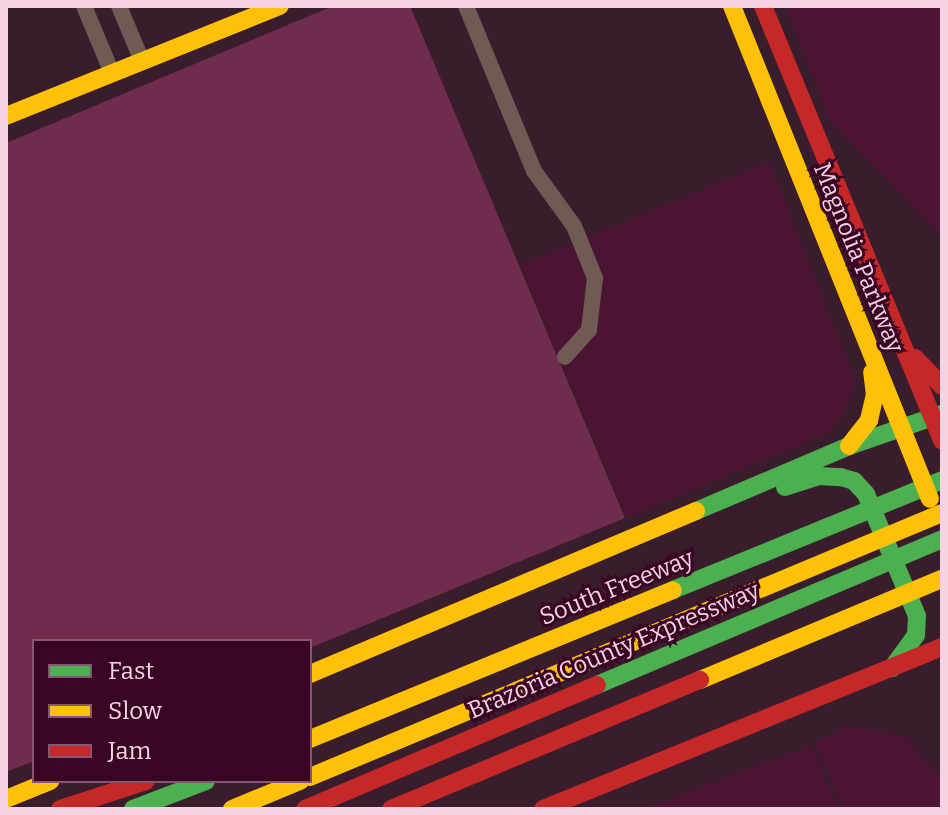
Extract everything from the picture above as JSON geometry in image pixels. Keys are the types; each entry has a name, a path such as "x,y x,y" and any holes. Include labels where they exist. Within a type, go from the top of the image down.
{"main road":[{"path":"6,116 280,6"},
{"name":"Magnolia Parkway","path":"732,6 942,527"},
{"name":"Magnolia Parkway","path":"763,6 898,335 937,416 942,441"},
{"path":"741,28 783,97 805,108"},
{"path":"898,335 942,386"},
{"path":"849,446 869,420 875,395 869,347"},
{"path":"312,673 849,446 937,416"},
{"path":"734,495 819,476 854,481 866,494 917,616 916,635 891,669"},
{"name":"South Freeway","path":"312,738 942,480"},
{"name":"Brazoria County Expressway","path":"312,776 942,513"},
{"name":"Brazoria County Expressway","path":"305,809 942,539"},
{"path":"391,809 942,579"},
{"path":"543,809 942,647"},
{"path":"891,669 942,664"},
{"path":"6,799 45,783"},
{"path":"60,809 140,783"},
{"path":"133,809 201,783"},
{"path":"232,809 295,783"}],"street":[{"path":"84,6 112,73"},
{"path":"119,6 142,61"},
{"path":"466,6 534,171 574,226 595,278 595,308 589,330 565,357"}],"shaded area":[{"path":"333,6 410,6 625,518 312,647 312,639 32,639 32,762 6,772 6,143"},
{"path":"785,6 942,6 942,236 831,122"},
{"path":"769,162 856,381 846,410 828,433 627,518 520,265"},
{"path":"846,726 903,735 942,778 942,809 843,809 815,743"},
{"path":"811,745 838,809 643,809"}],"traffic: fast":[{"path":"696,511 849,446 942,414"},
{"path":"785,487 819,476 841,477 854,481 866,494 917,616 916,635 892,668"},
{"path":"673,590 942,480"},
{"path":"597,685 942,539"},
{"path":"133,809 201,783"}],"traffic: slow":[{"path":"6,116 280,6"},
{"path":"732,6 930,499"},
{"path":"849,446 869,420 875,395 872,372"},
{"path":"312,673 696,511"},
{"path":"312,776 942,513"},
{"path":"700,680 942,579"},
{"path":"312,738 673,590"},
{"path":"6,799 45,783"},
{"path":"232,809 295,783"}],"traffic: jam":[{"path":"763,6 942,441"},
{"path":"915,358 942,386"},
{"path":"543,809 942,647"},
{"path":"391,809 700,680"},
{"path":"305,809 597,685"},
{"path":"60,809 140,783"}]}
